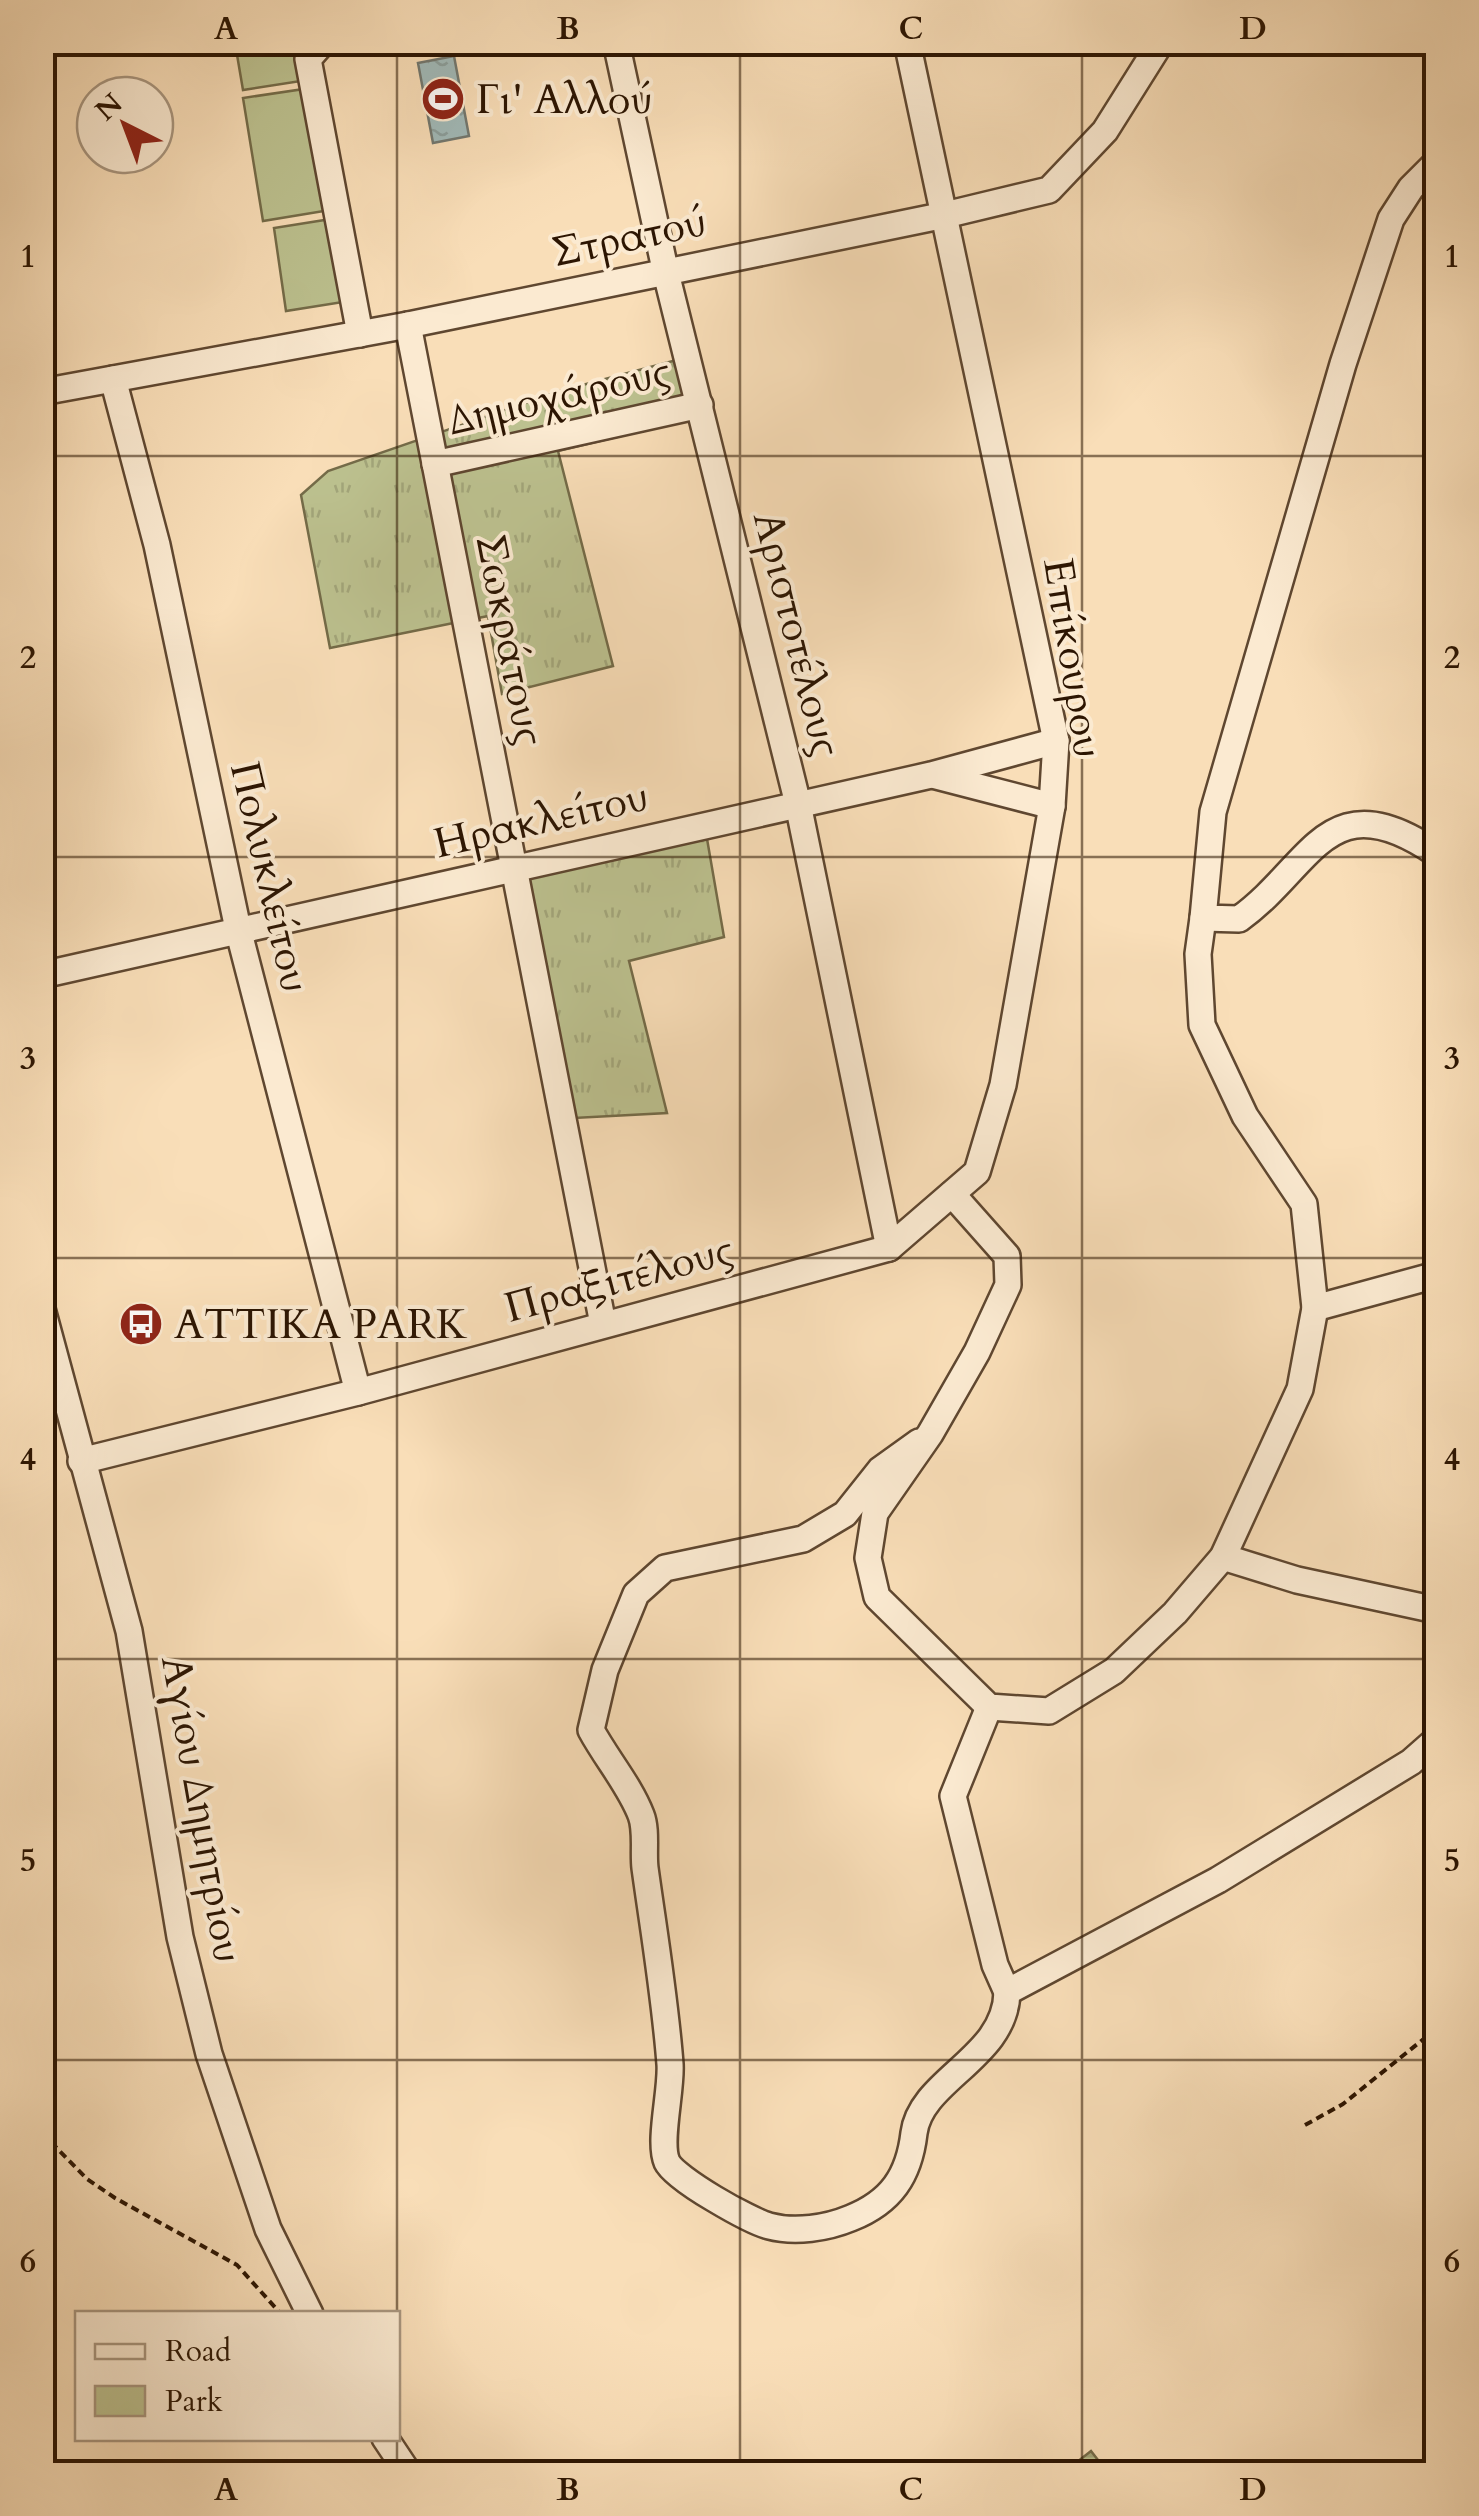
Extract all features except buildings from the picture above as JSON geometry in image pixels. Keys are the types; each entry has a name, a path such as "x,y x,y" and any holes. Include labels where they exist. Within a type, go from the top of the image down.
{"street":[{"path":"322,42 308,58 360,334"},
{"name":"Αριστοτέλους","path":"616,42 665,269 798,804 888,1248"},
{"name":"Επίκουρου","path":"888,1248 978,1172 1003,1085 1052,806 1056,741 908,42"},
{"name":"Στρατού","path":"42,392 408,325 665,269 945,215 1049,190 1105,131 1161,42"},
{"path":"952,1194 1007,1256 1008,1286 977,1352 930,1434 875,1513 868,1558 877,1597 989,1707 1049,1711 1114,1671 1174,1613 1223,1557 1300,1389 1316,1308 1304,1204 1244,1116 1202,1025 1198,954 1214,812 1343,364 1391,219 1411,188 1436,163"},
{"name":"Σωκράτους","path":"408,325 603,1324"},
{"name":"Πολυκλείτου","path":"113,379 157,545 238,929 358,1392"},
{"name":"Δημοχάρους","path":"435,464 700,406"},
{"name":"Ηρακλείτου","path":"42,975 931,775 1056,741"},
{"path":"931,775 1052,806"},
{"path":"1204,918 1239,919 1333,829 1367,824 1414,838 1436,852"},
{"name":"Πραξιτέλους","path":"81,1461 358,1392 888,1248"},
{"path":"1316,1308 1436,1275"},
{"name":"Αγίου Δημητρίου","path":"42,1308 129,1630 180,1937 209,2054 262,2211 309,2311"},
{"path":"930,1434 880,1470 845,1514 803,1539 730,1558 665,1568 636,1594 605,1670 590,1730 642,1817 671,2068 664,2148 668,2163 682,2178 768,2226 826,2228 869,2211 901,2184 912,2156 916,2124 929,2102 969,2066 1007,2012 1007,1992 995,1965 953,1796 989,1707"},
{"path":"1223,1557 1297,1580 1436,1610"},
{"path":"1007,1992 1218,1880 1412,1762 1436,1740"},
{"path":"387,2441 409,2474"}],"path":[{"path":"1306,2126 1343,2104 1436,2029"},
{"path":"42,2133 87,2179 236,2265 277,2311"}],"green space":[{"path":"235,43 295,43 301,81 243,90"},
{"path":"304,89 324,211 263,221 243,98"},
{"path":"331,219 343,302 286,311 274,228"},
{"path":"699,354 713,414 558,451 613,666 502,694 488,616 330,648 301,495 328,471 560,391"},
{"path":"706,833 724,937 629,961 667,1113 574,1118 523,860"},
{"path":"1091,2451 1108,2473 1063,2473"}],"water":[{"name":"Γι' Αλλού","path":"454,56 469,136 433,143 418,63"}],"place":[{"name":"Γι' Αλλού","path":"443,99"},
{"name":"ATTIKA PARK","path":"141,1324"}]}
